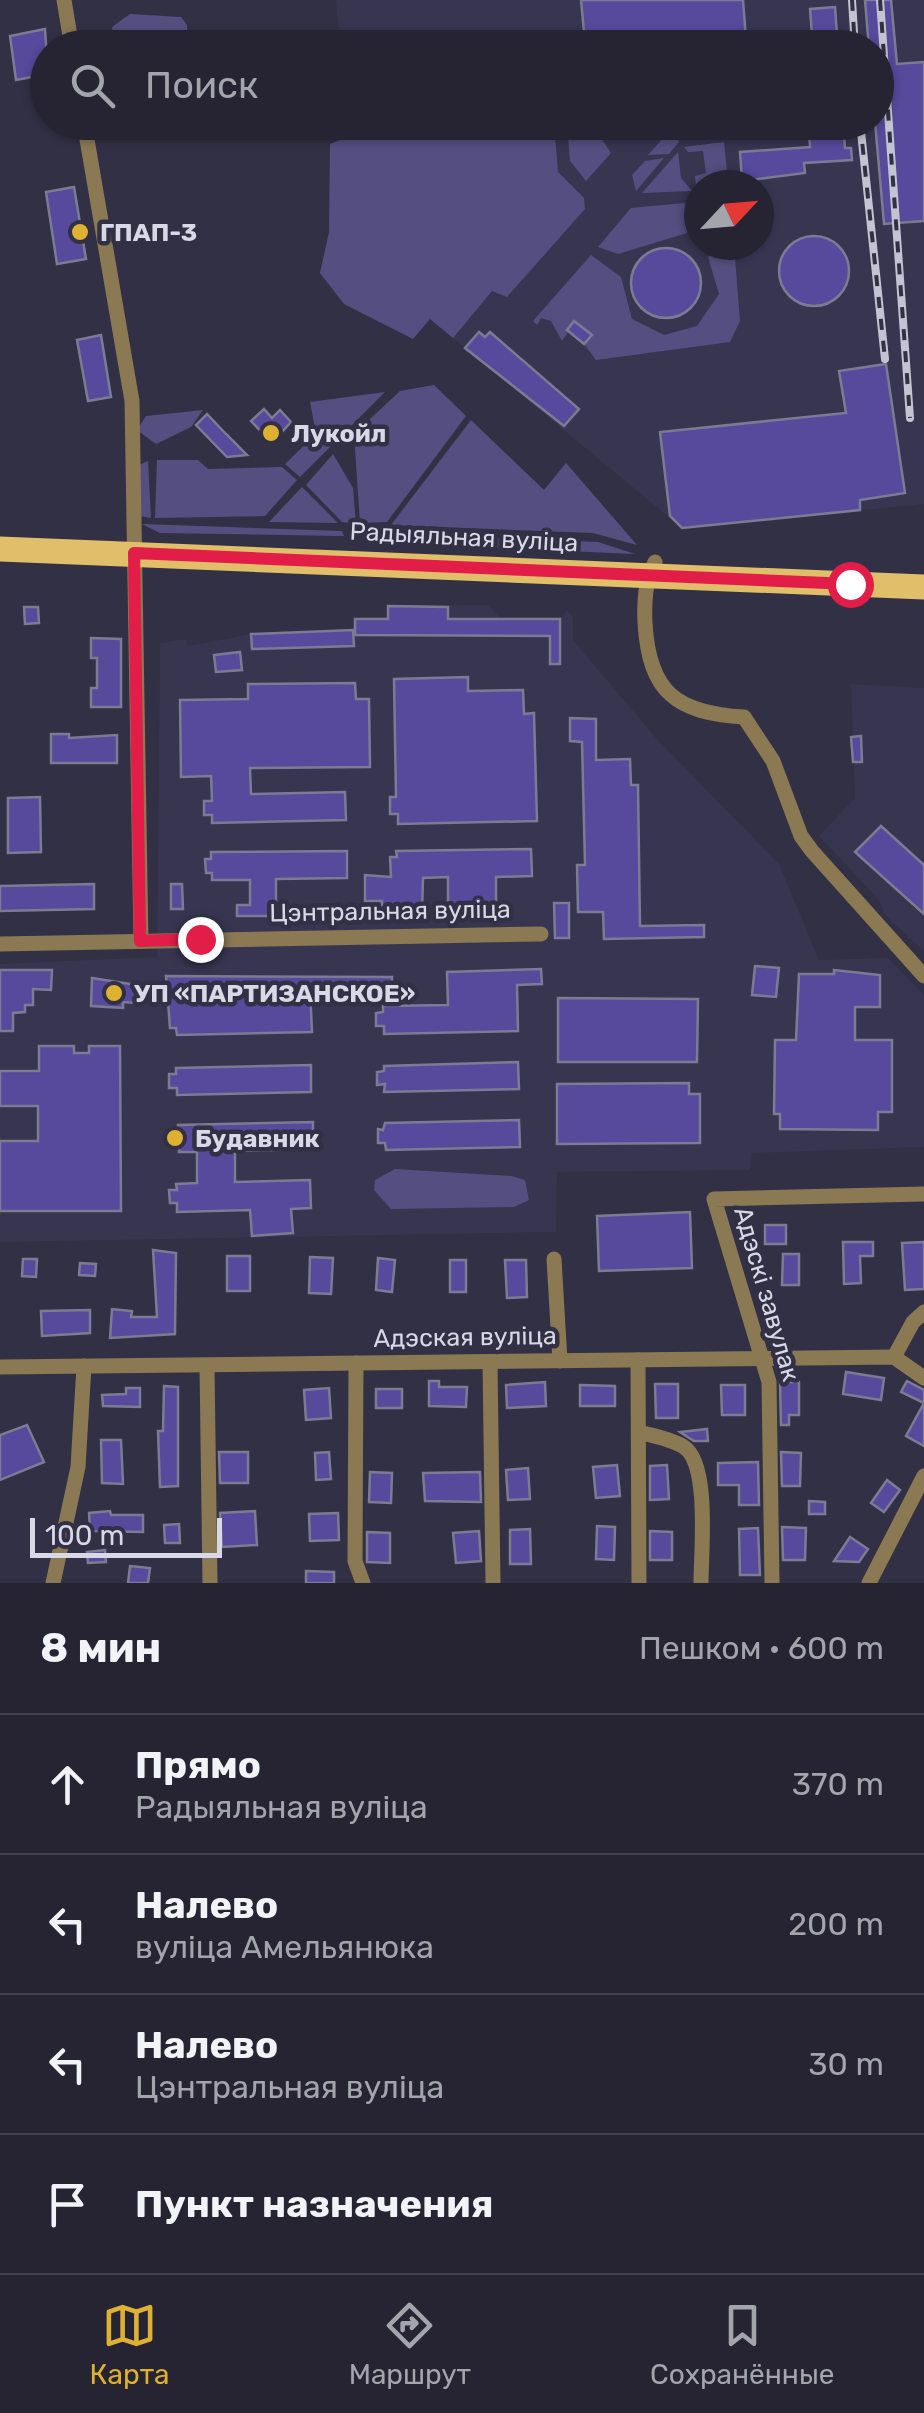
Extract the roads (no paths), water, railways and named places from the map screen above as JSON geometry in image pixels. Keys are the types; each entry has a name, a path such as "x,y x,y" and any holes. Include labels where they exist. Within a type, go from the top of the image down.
{"main road":[{"name":"Радыяльная вуліца","path":"0,532 134,545 924,587"},
{"name":"Радыяльная вуліца","path":"0,549 134,545"},
{"name":"Радыяльная вуліца","path":"651,570 924,570"}],"street":[{"path":"64,0 69,30"},
{"path":"87,140 132,402 140,941"},
{"path":"651,570 646,639 656,679 667,694 688,708 744,717 773,762 801,836 812,852 924,976"},
{"name":"Цэнтральная вуліца","path":"0,944 541,934"},
{"name":"Адэскі завулак","path":"772,1583 770,1404 764,1358 714,1199 924,1194"},
{"path":"554,1260 560,1361"},
{"path":"924,1312 913,1322 894,1357 924,1378"},
{"name":"Адэская вуліца","path":"0,1367 894,1357"},
{"path":"638,1360 639,1583"},
{"path":"490,1362 493,1583"},
{"path":"356,1363 355,1561 363,1583"},
{"path":"54,1583 78,1467 84,1366"},
{"path":"207,1366 210,1583"},
{"path":"639,1432 683,1446 694,1457 700,1476 702,1583"},
{"path":"869,1583 924,1476"}],"railway":[{"path":"852,0 854,30"},
{"path":"880,0 882,30"},
{"path":"862,140 885,359"},
{"path":"890,140 910,418"}],"place":[{"name":"ГПАП-3","path":"80,232"},
{"name":"Лукойл","path":"271,433"},
{"name":"УП «ПАРТИЗАНСКОЕ»","path":"114,993"},
{"name":"Будавник","path":"175,1138"}]}
